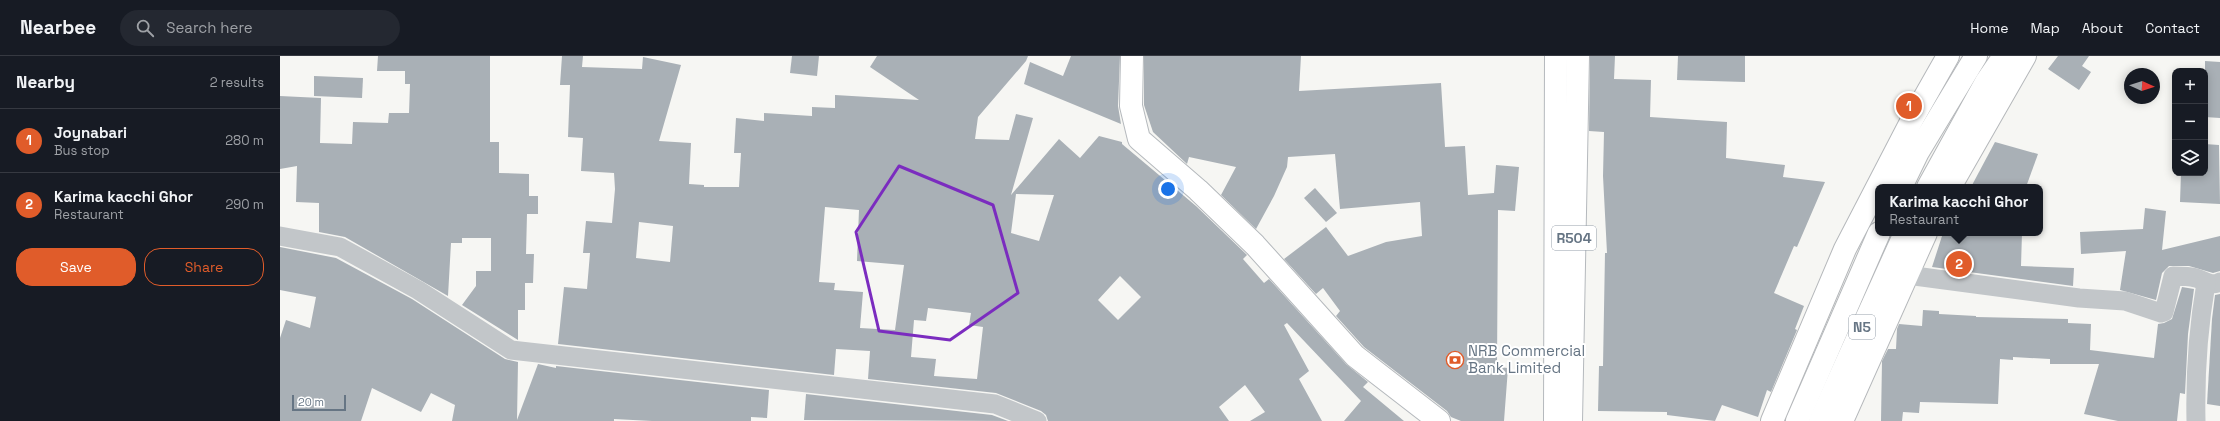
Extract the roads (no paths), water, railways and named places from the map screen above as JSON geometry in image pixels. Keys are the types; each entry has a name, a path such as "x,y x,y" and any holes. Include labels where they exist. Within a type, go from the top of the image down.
{"main road":[{"path":"1132,56 1131,106 1139,139 1198,190 1255,245 1355,356 1439,421"},
{"name":"R504","path":"1555,421 1556,56"},
{"name":"R504","path":"1571,421 1578,56"},
{"path":"1879,184 1914,116 1948,56"},
{"path":"1902,184 1918,152 1976,56"},
{"path":"1930,184 1986,82 2004,56"},
{"path":"1952,184 2025,56"},
{"path":"1772,421 1845,249 1875,191"},
{"name":"N5","path":"1797,421 1878,236"},
{"name":"N5","path":"1820,421 1904,236"},
{"path":"1842,421 1925,236"}],"street":[{"path":"280,236 340,247 418,290 511,350 995,404 1037,421"},
{"path":"1907,275 2079,298 2125,301 2161,313 2164,312 2173,276 2195,277 2214,283 2199,323 2196,368 2196,421"}],"place":[{"name":"Joynabari","path":"1909,106"},
{"name":"Karima kacchi Ghor","path":"1959,264"},
{"name":"NRB Commercial Bank Limited","path":"1455,360"}]}
